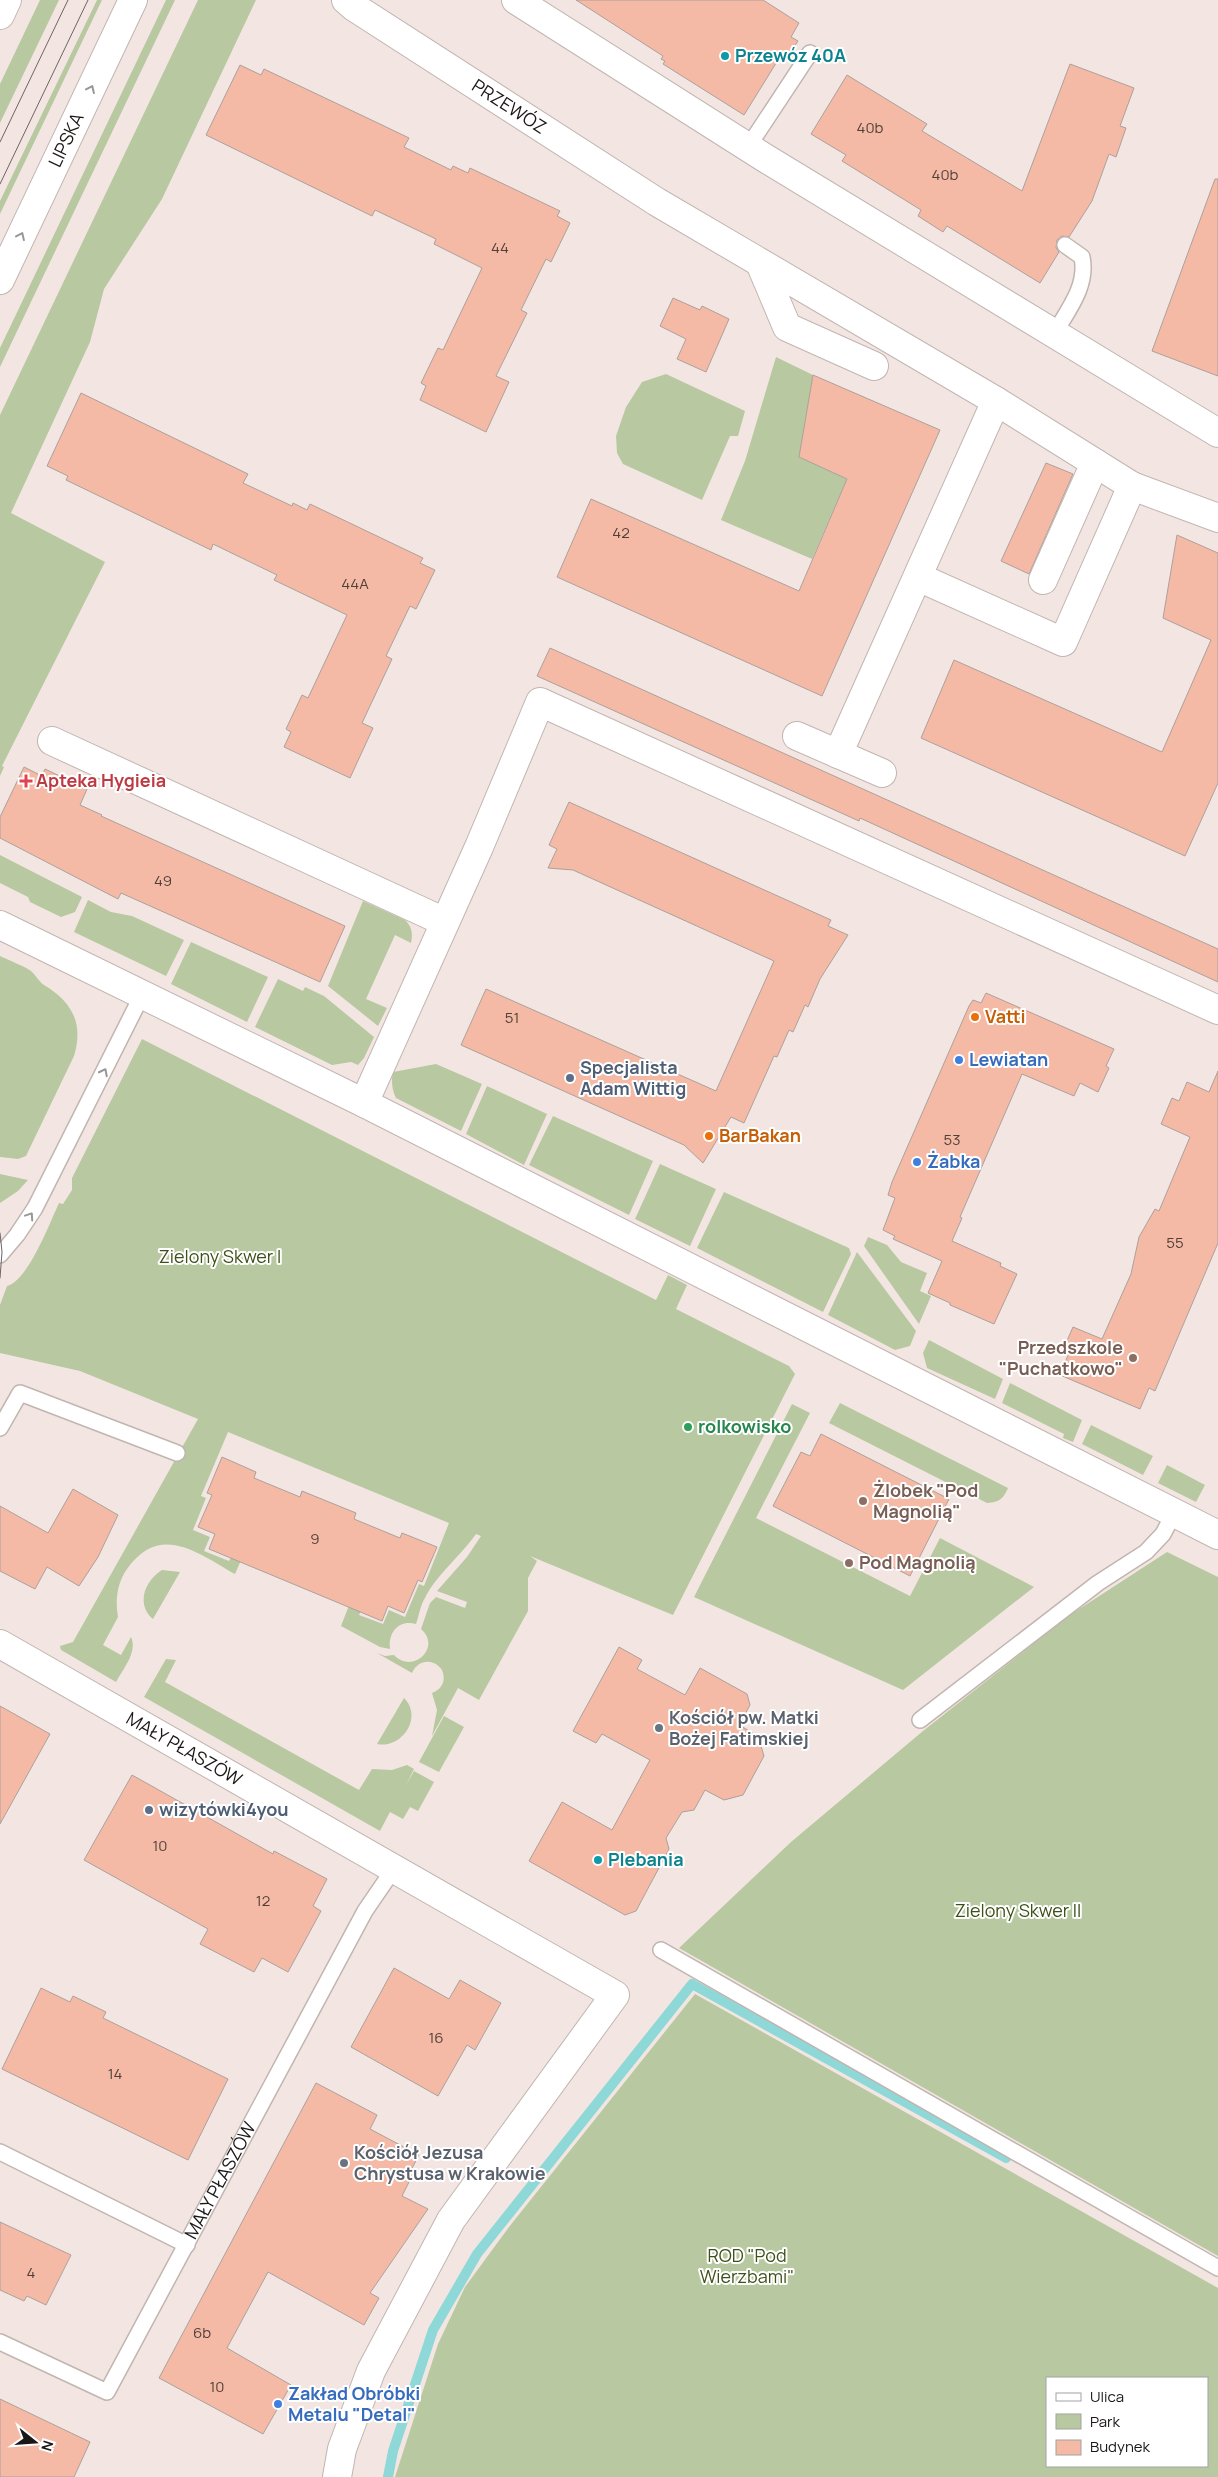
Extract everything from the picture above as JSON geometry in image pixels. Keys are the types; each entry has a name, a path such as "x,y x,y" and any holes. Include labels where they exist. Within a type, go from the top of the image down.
{"street":[{"path":"0,15 7,0"},
{"name":"LIPSKA","path":"0,280 133,0"},
{"name":"PRZEWÓZ","path":"346,0 362,13 672,212 996,401 1132,486 1218,518"},
{"path":"516,0 748,147 1218,432"},
{"path":"760,263 787,327 874,366"},
{"path":"838,754 996,401"},
{"path":"1043,580 1095,463"},
{"path":"918,576 1063,642 1132,486"},
{"path":"364,1103 540,702 1218,1010"},
{"path":"797,736 882,773"},
{"path":"52,741 445,922"},
{"path":"0,925 364,1103 1218,1534"},
{"name":"MAŁY PŁASZÓW","path":"0,1644 615,1995 451,2220 371,2372 342,2448 337,2477"}],"lane":[{"path":"748,147 810,53"},
{"path":"1054,334 1081,286 1084,269 1082,257 1065,245"},
{"path":"0,1255 17,1235 35,1208 142,995"},
{"path":"0,1428 20,1393 177,1452"},
{"path":"920,1720 1098,1583 1146,1552 1163,1534 1174,1513"},
{"name":"MAŁY PŁASZÓW","path":"0,2342 107,2392 365,1911 393,1870"},
{"path":"661,1950 1218,2268"},
{"path":"0,2152 187,2245"}],"green space":[{"path":"40,0 59,0 0,123 0,84"},
{"path":"97,0 102,0 0,214 0,201"},
{"path":"166,0 175,0 0,367 0,348"},
{"path":"198,0 256,0 162,199 104,289 90,342 11,513 105,562 2,766 4,767 0,776 0,415"},
{"path":"776,357 813,375 799,457 847,479 812,559 721,520 745,461"},
{"path":"666,374 745,411 738,436 730,436 702,500 623,464 617,453 616,436 626,407 642,382"},
{"path":"0,855 82,897 75,912 61,917 30,902 28,897 0,883"},
{"path":"88,900 111,912 132,916 184,940 166,976 74,932"},
{"path":"363,901 405,920 412,933 411,943 395,935 366,999 387,1008 378,1026 328,986"},
{"path":"191,942 268,977 247,1022 171,984"},
{"path":"0,956 31,971 42,984 62,999 73,1014 77,1033 74,1056 26,1156 18,1159 0,1157"},
{"path":"278,979 303,991 305,987 324,996 374,1037 364,1058 358,1065 351,1062 332,1065 255,1027"},
{"name":"Zielony Skwer I","path":"142,1039 656,1300 668,1275 687,1285 676,1309 789,1366 795,1374 673,1615 530,1556 537,1561 528,1578 528,1611 479,1700 458,1688 432,1736 437,1710 432,1693 443,1684 442,1670 435,1663 426,1662 418,1665 412,1673 377,1653 385,1656 394,1655 401,1660 409,1662 416,1660 427,1650 427,1636 421,1629 430,1603 436,1597 465,1608 467,1602 437,1591 467,1557 481,1536 476,1534 429,1590 423,1601 416,1624 404,1623 400,1625 393,1632 390,1649 380,1647 341,1626 350,1603 362,1608 359,1615 383,1624 389,1610 405,1617 419,1584 424,1586 449,1523 228,1432 201,1496 206,1498 193,1530 210,1537 204,1551 229,1561 233,1554 242,1558 235,1574 207,1558 180,1546 166,1544 153,1547 140,1555 124,1574 118,1592 118,1617 103,1645 121,1655 131,1637 133,1649 126,1666 116,1682 61,1650 60,1646 73,1642 198,1419 80,1371 0,1353 0,1305 7,1286 15,1282 23,1274 38,1250 59,1203 63,1204 72,1190 72,1178"},
{"path":"436,1064 482,1084 461,1131 396,1098 392,1085 393,1072"},
{"path":"487,1086 547,1114 524,1165 466,1134"},
{"path":"553,1116 653,1161 629,1215 529,1165"},
{"path":"660,1164 716,1189 690,1246 635,1219"},
{"path":"0,1174 28,1180 18,1191 0,1203"},
{"path":"724,1192 849,1248 851,1254 823,1312 697,1248"},
{"path":"868,1237 887,1245 901,1262 927,1273 920,1291 931,1296 919,1324 864,1246"},
{"path":"857,1252 916,1331 910,1346 895,1350 828,1315"},
{"path":"929,1340 1003,1379 995,1399 927,1368 923,1353"},
{"path":"1010,1383 1082,1420 1073,1442 1063,1438 1064,1434 1002,1403"},
{"path":"840,1403 1008,1488 1006,1492 998,1501 987,1503 829,1423"},
{"name":"Pod Magnolią","path":"792,1404 810,1413 756,1518 910,1596 940,1538 1034,1587 903,1690 694,1597"},
{"path":"1091,1425 1153,1456 1143,1475 1082,1444"},
{"path":"1167,1465 1205,1485 1196,1502 1158,1483"},
{"name":"Zielony Skwer II","path":"1167,1552 1218,1577 1218,2256 679,1948 791,1842 923,1731 1070,1615"},
{"path":"162,1570 180,1572 153,1619 145,1607 144,1593 151,1580"},
{"path":"166,1659 176,1660 165,1682 359,1790 372,1769 392,1770 407,1765 414,1769 406,1785 414,1771 434,1782 418,1811 410,1807 403,1819 390,1812 380,1831 144,1697"},
{"path":"404,1698 409,1705 411,1713 411,1722 407,1730 395,1741 377,1744"},
{"path":"444,1716 464,1727 439,1772 419,1762"},
{"name":"ROD \"Pod Wierzbami\"","path":"695,1994 1218,2288 1218,2477 395,2477 438,2344 465,2287 509,2227"}],"building":[{"name":"Przewóz 40A","path":"576,0 763,0 799,23 791,37 798,41 783,63 778,60 744,115 663,64 665,61 661,59 663,56"},
{"path":"1070,64 1134,88 1120,126 1126,128 1116,157 1109,154 1092,201 1069,237 1062,236 1057,240 1056,248 1059,252 1040,283 947,226 943,232 918,216 921,210 842,161 846,155 811,134 847,75 927,124 922,131 1022,191"},
{"path":"240,65 261,75 264,69 382,125 409,138 404,147 451,170 453,166 468,173 470,168 560,211 557,216 570,223 551,262 546,259 521,310 527,313 496,376 509,382 486,432 420,400 426,386 421,383 438,348 443,350 482,268 434,244 436,239 375,210 372,216 206,135"},
{"path":"1215,179 1218,179 1218,376 1152,351"},
{"path":"673,298 700,310 702,306 729,319 706,372 677,359 686,339 660,326"},
{"path":"813,375 940,430 822,696 557,577 591,499 799,591 847,479 799,457"},
{"path":"81,393 248,474 243,483 292,506 293,503 307,510 310,504 423,558 420,563 435,570 416,609 410,606 386,656 392,659 362,723 373,728 350,778 284,747 291,732 286,729 302,695 308,698 347,615 274,580 277,575 213,544 211,550 66,480 68,476 47,466"},
{"path":"1046,463 1073,474 1029,574 1001,561"},
{"path":"1177,535 1218,553 1218,783 1185,856 921,738 954,660 1162,752 1211,640 1163,618"},
{"path":"550,648 1218,949 1218,982 860,818 859,821 537,676"},
{"path":"24,767 42,776 45,769 87,789 80,805 101,816 345,926 320,982 121,893 118,899 0,838 0,817"},
{"path":"569,802 831,920 828,926 848,935 820,979 808,1007 805,1005 793,1032 789,1030 777,1057 774,1056 744,1123 731,1117 703,1163 684,1145 461,1045 486,989 716,1091 774,961 573,870 548,868 557,849 549,845"},
{"path":"986,993 1114,1049 1106,1066 1109,1068 1098,1092 1080,1083 1074,1096 1022,1074 960,1217 962,1218 952,1241 1001,1263 1000,1266 1017,1274 994,1324 950,1305 950,1303 928,1293 942,1261 893,1239 895,1236 883,1230 895,1198 888,1195 892,1182 969,1006 973,1000 981,1003"},
{"path":"1218,1071 1218,1243 1155,1391 1149,1388 1140,1409 1060,1375 1068,1355 1062,1352 1073,1327 1102,1339 1131,1274 1139,1237 1155,1209 1159,1211 1190,1137 1161,1124 1172,1098 1179,1101 1187,1082 1209,1092"},
{"path":"821,1434 949,1499 910,1576 773,1506 801,1452 810,1456"},
{"path":"222,1457 256,1472 254,1478 300,1497 302,1491 356,1513 354,1519 400,1538 402,1533 437,1547 422,1582 418,1580 404,1613 388,1606 382,1621 209,1549 215,1534 198,1527 212,1495 207,1493"},
{"path":"73,1489 118,1515 98,1557 79,1586 47,1567 35,1589 0,1571 0,1506 48,1533"},
{"name":"Kościół pw. Matki Bożej Fatimskiej","path":"619,1647 642,1660 637,1669 685,1695 700,1668 747,1694 750,1705 739,1725 758,1736 764,1756 743,1795 724,1800 705,1790 694,1810 682,1812 666,1838 669,1849 636,1911 625,1915 529,1861 562,1802 612,1830 650,1760 602,1734 596,1743 573,1731"},
{"path":"0,1706 50,1734 0,1824"},
{"path":"132,1775 273,1854 274,1851 327,1879 313,1906 321,1911 288,1972 262,1958 254,1972 200,1944 208,1929 84,1860"},
{"path":"394,1968 449,1999 460,1980 501,2003 475,2050 467,2045 438,2096 351,2047"},
{"path":"41,1988 70,2002 73,1996 106,2012 103,2018 228,2079 188,2160 2,2069"},
{"path":"316,2083 377,2115 370,2129 419,2155 410,2172 413,2174 402,2196 428,2209 370,2293 379,2298 364,2325 268,2272 227,2348 291,2385 263,2434 159,2378"},
{"path":"0,2222 71,2255 46,2305 27,2296 24,2301 0,2290"},
{"path":"0,2399 90,2442 74,2477 0,2477"}],"waterway":[{"path":"388,2477 393,2451 433,2330 477,2254 692,1984 1006,2158"}],"tram line":[{"path":"0,142 68,0"},
{"path":"0,184 88,0"},
{"path":"0,1233 2,1252 0,1278"}],"place":[{"name":"Przewóz 40A","path":"725,56"},
{"name":"Apteka Hygieia","path":"26,781"},
{"name":"Vatti","path":"975,1017"},
{"name":"Lewiatan","path":"959,1060"},
{"name":"Specjalista Adam Wittig","path":"570,1078"},
{"name":"BarBakan","path":"709,1136"},
{"name":"Żabka","path":"917,1162"},
{"name":"Przedszkole \"Puchatkowo\"","path":"1133,1358"},
{"name":"rolkowisko","path":"688,1427"},
{"name":"Żlobek \"Pod Magnolią\"","path":"863,1501"},
{"name":"Pod Magnolią","path":"849,1563"},
{"name":"Kościół pw. Matki Bożej Fatimskiej","path":"659,1728"},
{"name":"wizytówki4you","path":"149,1810"},
{"name":"Plebania","path":"598,1860"},
{"name":"Kościół Jezusa Chrystusa w Krakowie","path":"344,2163"},
{"name":"Zakład Obróbki Metalu \"Detal\"","path":"278,2404"}]}
